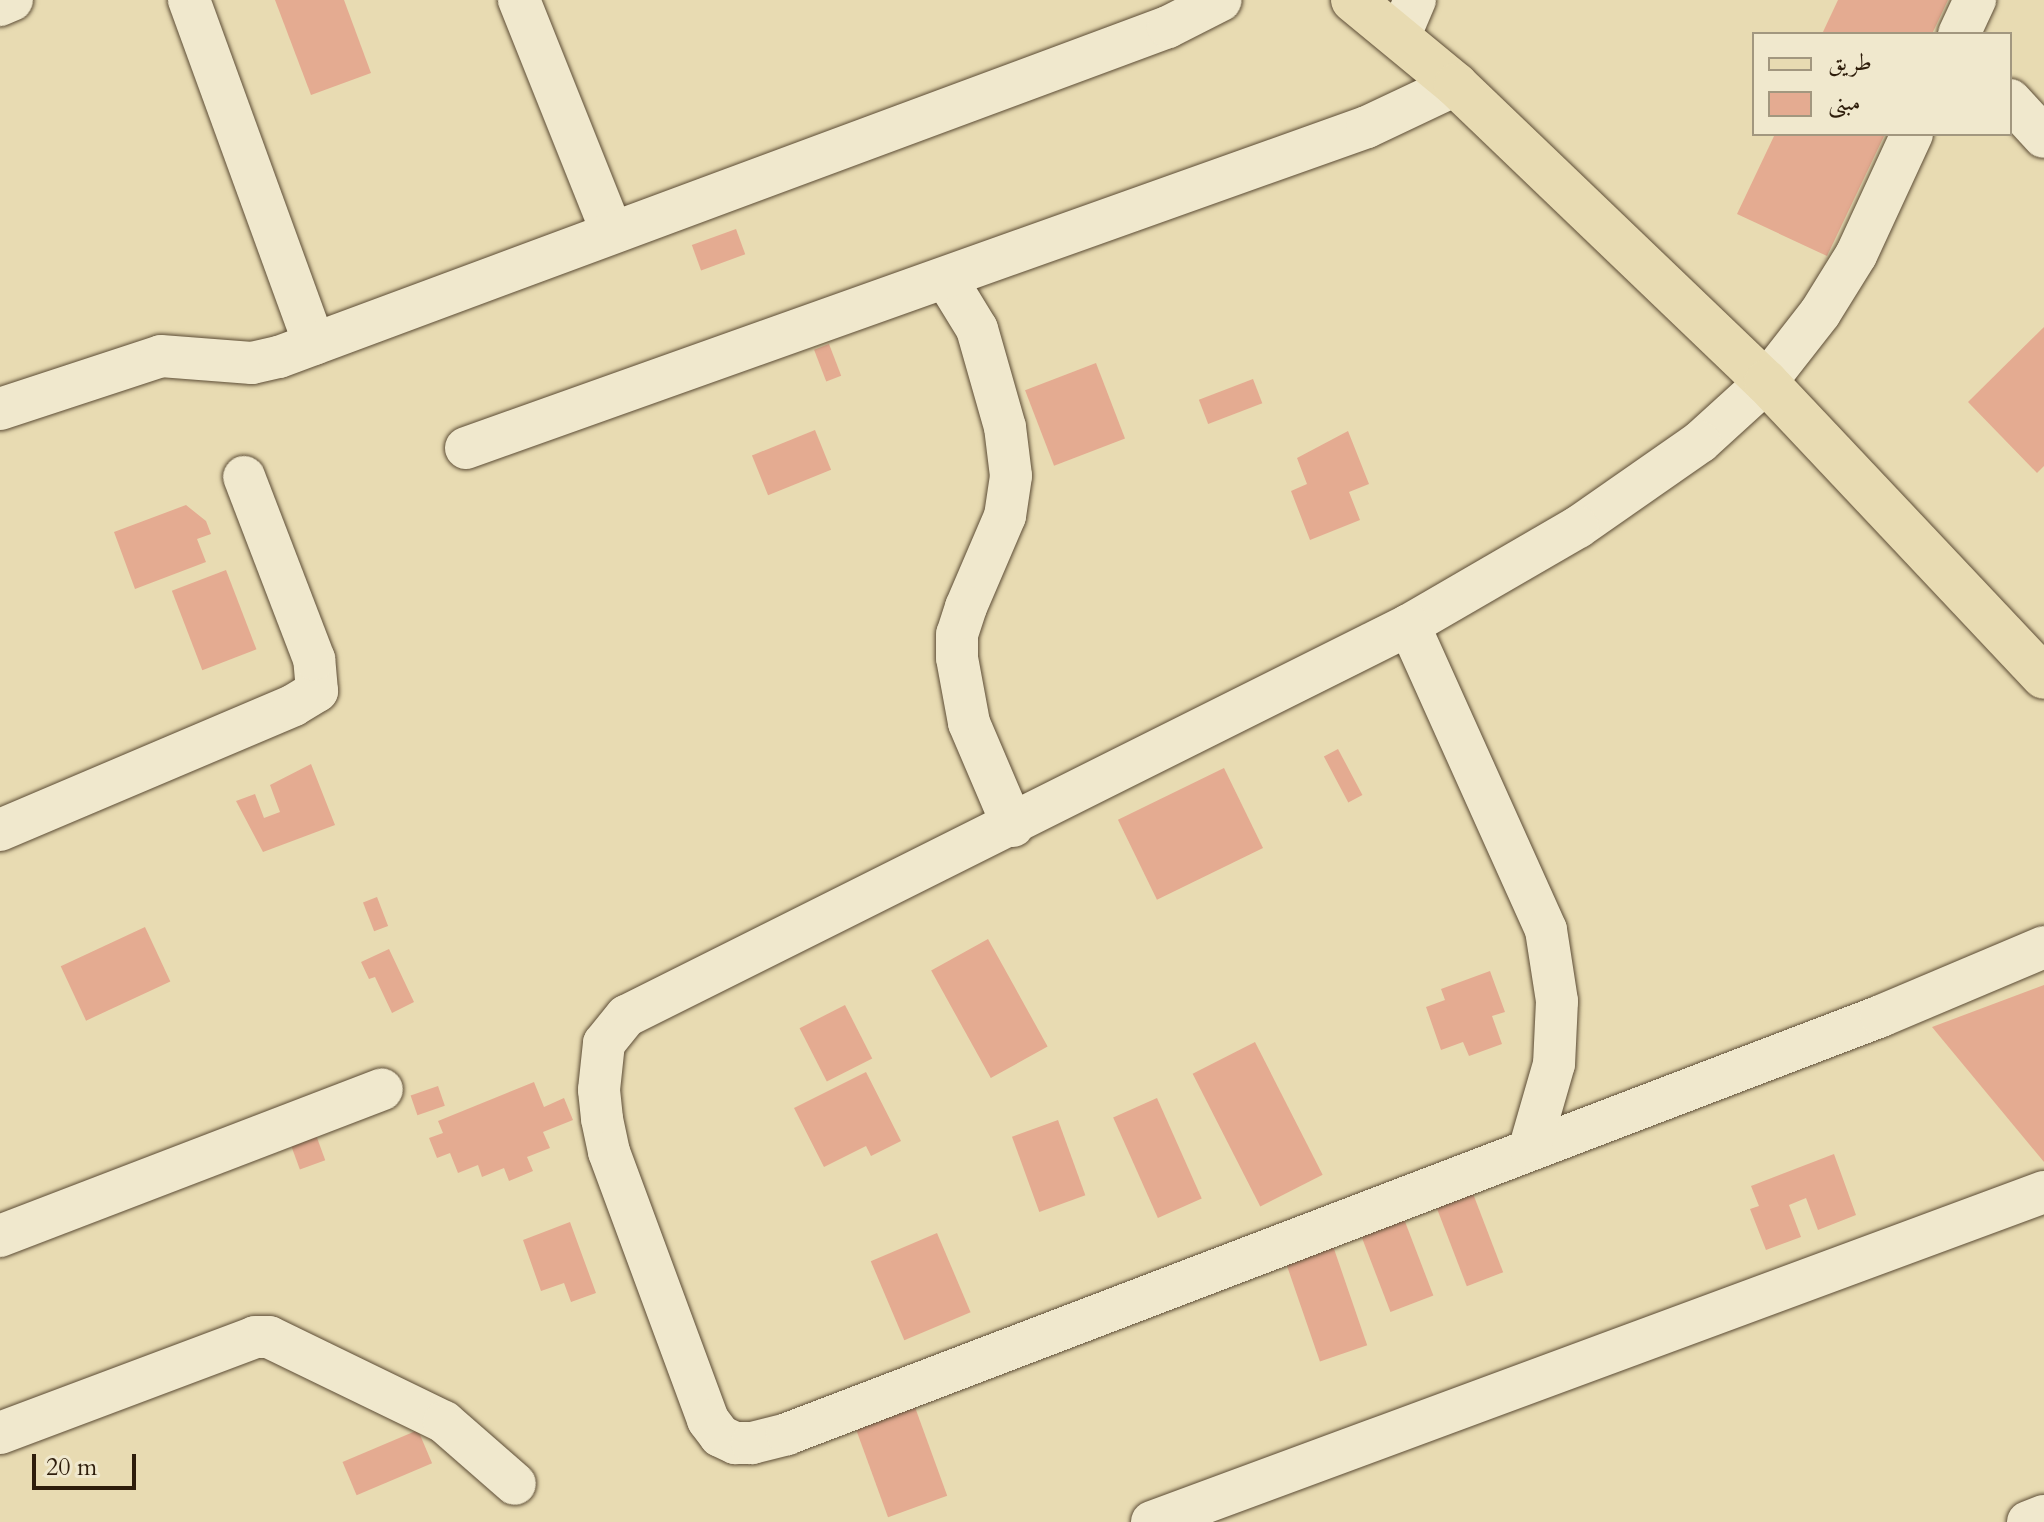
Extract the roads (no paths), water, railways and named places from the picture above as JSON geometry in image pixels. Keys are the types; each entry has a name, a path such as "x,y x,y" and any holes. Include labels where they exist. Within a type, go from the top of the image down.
{"main road":[{"path":"1353,0 1408,18 1456,85 1766,382 2044,677"}],"street":[{"path":"0,5 12,0"},
{"path":"189,0 314,344"},
{"path":"519,0 612,232"},
{"path":"0,409 161,356 252,363 314,344 1168,27 1221,0"},
{"path":"1960,32 1975,0"},
{"path":"466,448 947,280 1367,127 1456,85"},
{"path":"2012,102 2044,137"},
{"path":"1911,136 1856,255 1820,313 1766,382 1700,442 1578,527 1409,625 1013,826 626,1016 604,1043 599,1090 609,1152 708,1420 720,1436 752,1443 787,1434 1530,1147 1881,1016 2044,947"},
{"path":"947,280 977,329 994,372 1011,476 1005,516 957,634 957,658 969,723 1013,826"},
{"path":"0,830 294,705 317,691 314,659 244,477"},
{"path":"1409,625 1546,930 1557,1001 1554,1064 1530,1147"},
{"path":"0,1236 382,1089"},
{"path":"1152,1522 2044,1192"},
{"path":"0,1433 255,1337 269,1337 444,1422 515,1484"},
{"path":"2028,1522 2044,1516"}]}
